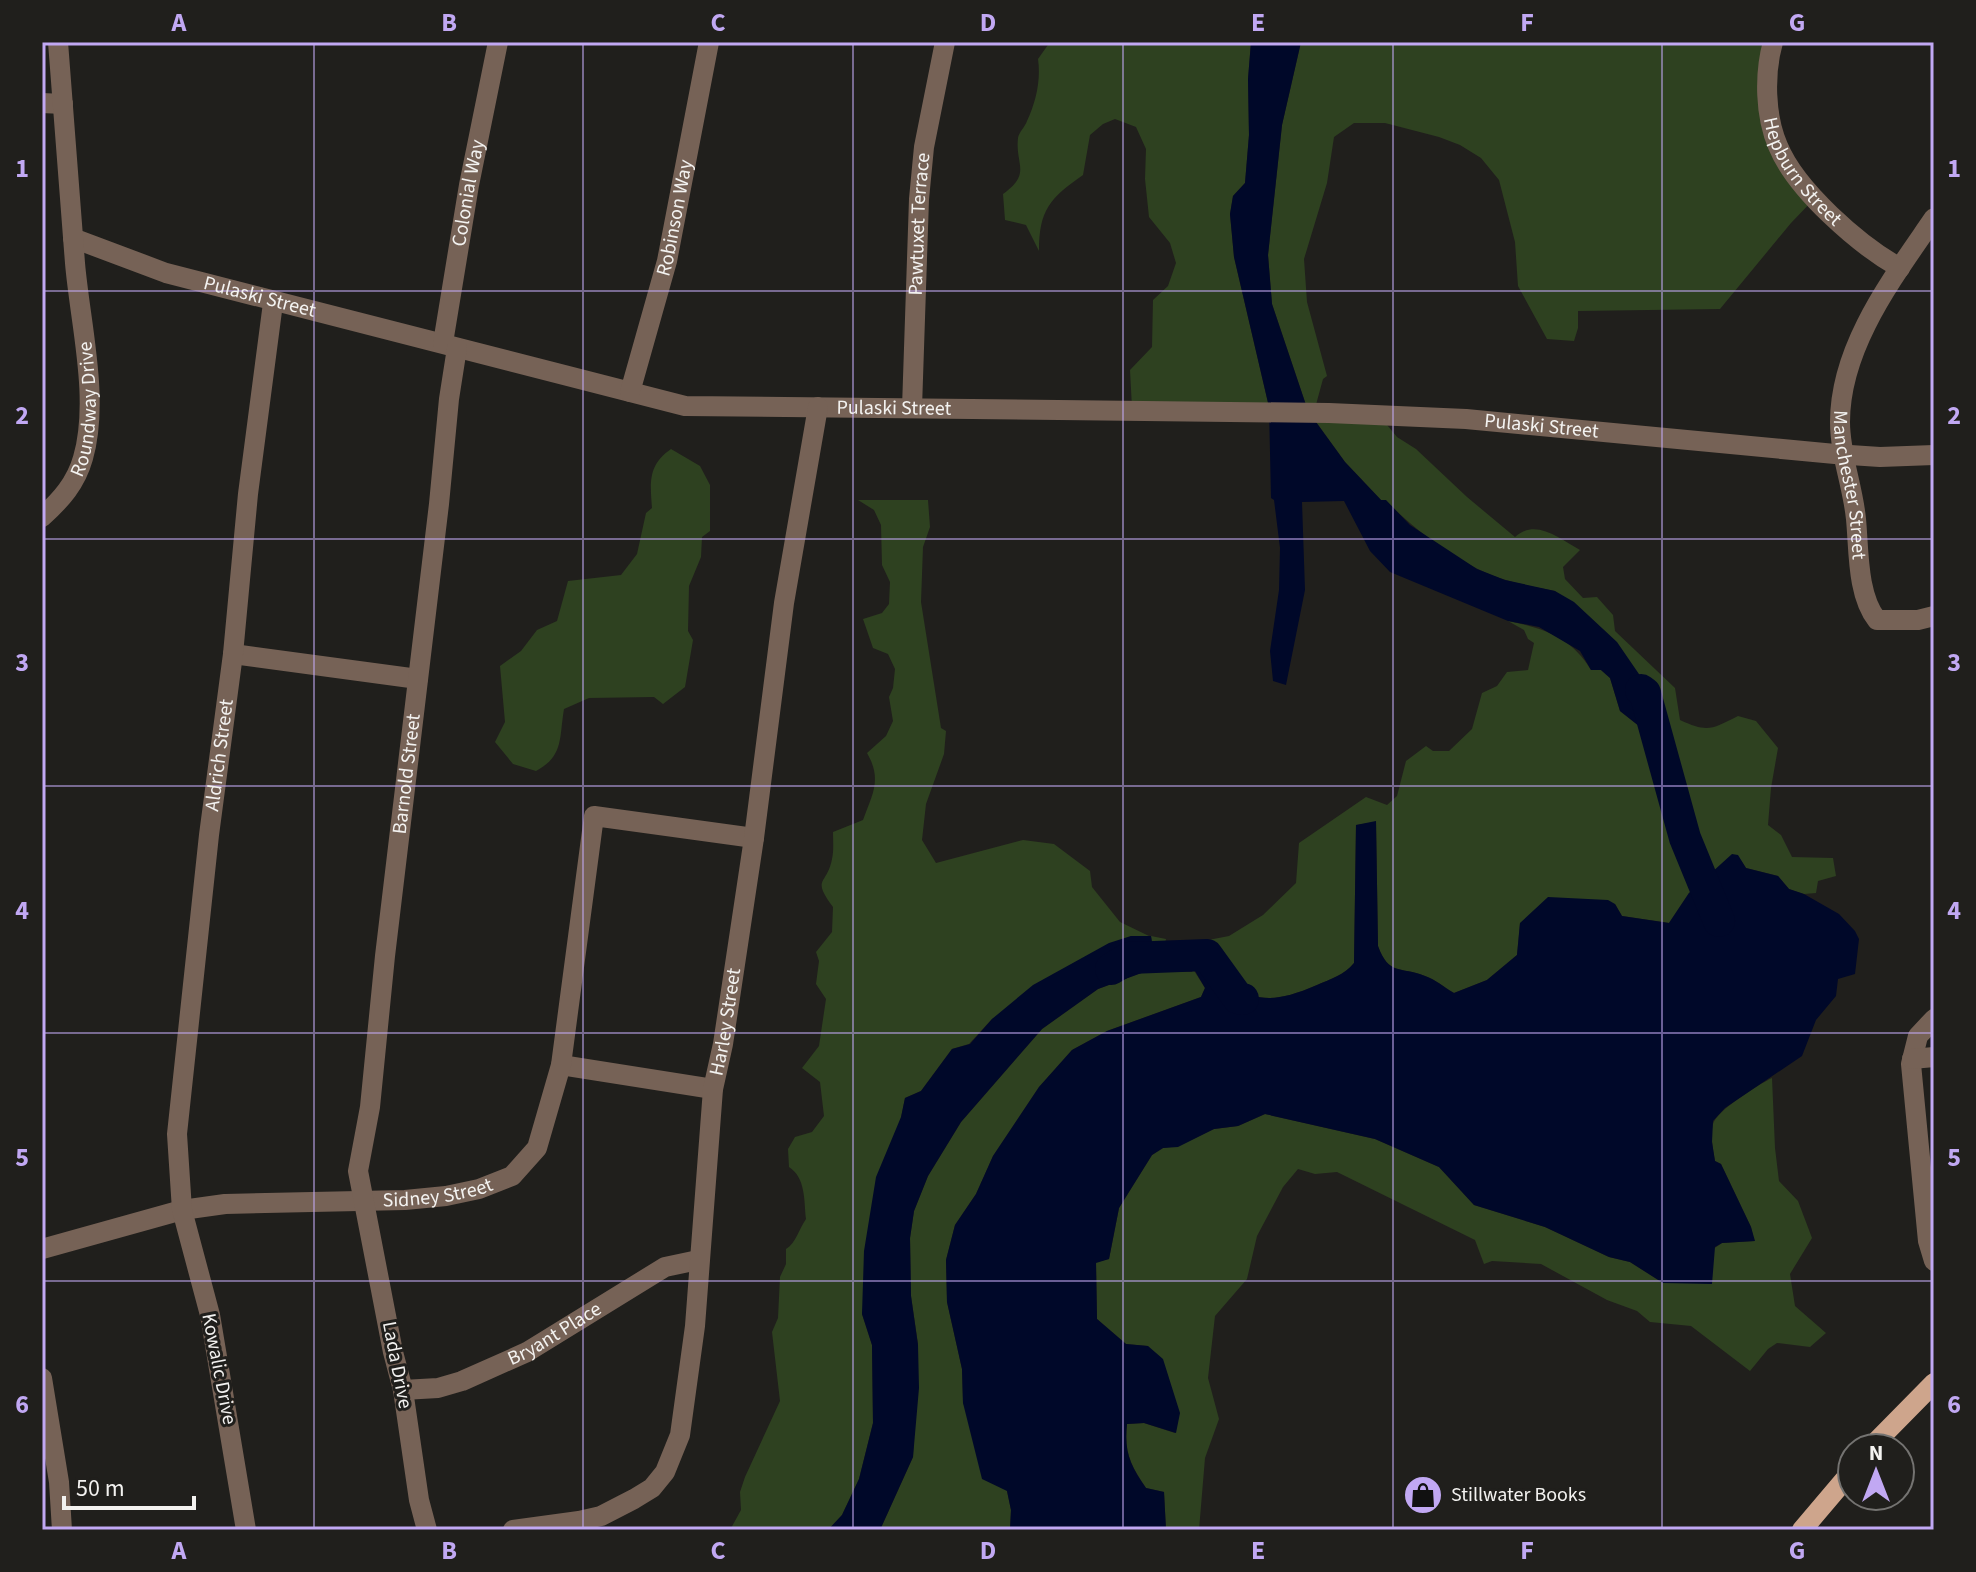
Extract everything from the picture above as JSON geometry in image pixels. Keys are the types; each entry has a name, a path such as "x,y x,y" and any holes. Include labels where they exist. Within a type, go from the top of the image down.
{"main road":[{"path":"1886,1432 1934,1383"},
{"path":"1802,1530 1836,1490"}],"street":[{"path":"58,42 73,238"},
{"name":"Colonial Way","path":"450,345 469,185 498,42"},
{"name":"Robinson Way","path":"630,392 667,261 709,42"},
{"name":"Pawtuxet Terrace","path":"912,408 919,199 924,147 945,42"},
{"name":"Hepburn Street","path":"1772,46 1768,97 1778,147 1812,197 1873,253 1900,268"},
{"path":"42,103 63,104"},
{"name":"Manchester Street","path":"1934,218 1900,268 1857,346 1845,381 1840,421 1862,577 1872,614 1877,620 1918,620 1934,616"},
{"name":"Pulaski Street","path":"73,238 166,273 273,303 316,310 685,406 1329,413 1482,421 1880,457 1934,455"},
{"name":"Roundway Drive","path":"42,517 74,483 88,433 89,395 73,238"},
{"name":"Aldrich Street","path":"182,1210 177,1152 182,1076 214,790 233,654 248,494 273,303"},
{"name":"Barnold Street","path":"363,1201 358,1171 370,1107 418,679 449,399 450,345"},
{"name":"Harley Street","path":"513,1530 601,1516 652,1488 665,1472 680,1435 696,1316 713,1089 723,1044 754,838 784,603 818,407"},
{"path":"233,654 418,679"},
{"name":"Sidney Street","path":"42,1249 182,1210 288,1200 363,1201 446,1196 479,1189 512,1176 537,1148 561,1065 594,816 754,838"},
{"path":"1934,1019 1918,1036 1912,1059 1926,1150 1928,1241 1934,1261"},
{"path":"1912,1059 1934,1057"},
{"path":"561,1065 713,1089"},
{"name":"Lada Drive","path":"363,1201 403,1390 419,1500 427,1530"},
{"name":"Kowalic Drive","path":"182,1210 210,1315 246,1530"},
{"name":"Bryant Place","path":"403,1390 438,1388 462,1381 527,1352 665,1267 698,1260"},
{"path":"42,1378 59,1482 62,1530"}],"green space":[{"path":"1050,42 1251,42 1245,183 1233,196 1230,214 1234,257 1269,407 1132,408 1130,370 1152,347 1153,300 1168,286 1176,263 1170,243 1149,217 1146,149 1136,127 1115,119 1090,135 1083,175 1055,198 1044,215 1039,251 1026,225 1005,220 1003,194 1020,174 1018,138 1035,99 1038,59"},
{"path":"1301,42 1773,42 1776,138 1816,197 1720,309 1578,311 1574,341 1547,339 1518,286 1515,242 1499,180 1481,158 1460,145 1385,123 1354,123 1334,137 1327,183 1304,259 1307,302 1327,376 1323,379 1314,412 1378,414 1397,437 1416,449 1515,537 1531,529 1540,530 1580,550 1563,567 1565,579 1583,598 1597,597 1613,615 1615,631 1675,688 1680,720 1704,728 1738,716 1756,721 1778,748 1768,825 1781,835 1792,857 1833,858 1836,876 1818,881 1816,893 1804,894 1789,889 1778,876 1746,868 1738,856 1689,893 1669,923 1622,916 1615,904 1520,923 1517,955 1487,980 1454,993 1429,977 1391,966 1382,955 1378,946 1376,822 1356,825 1354,963 1346,971 1296,993 1264,998 1239,988 1200,951 1203,941 1229,936 1263,915 1296,883 1299,843 1366,797 1387,805 1397,796 1406,761 1426,746 1433,751 1449,751 1472,729 1482,693 1497,686 1507,672 1528,670 1534,643 1524,630 1508,621 1556,636 1575,650 1591,670 1601,670 1610,678 1620,711 1644,730 1555,591 1490,574 1458,558 1427,536 1381,500 1345,462 1308,411 1272,304 1268,255 1282,125"},
{"path":"671,449 700,466 710,485 710,531 702,537 701,557 689,586 688,631 693,640 685,687 663,704 654,697 589,698 564,709 559,745 551,759 536,771 513,764 495,742 505,722 500,666 521,651 537,630 557,621 568,581 621,575 637,554 646,513 652,508 654,468"},
{"path":"858,500 928,500 930,527 923,547 921,602 941,728 946,731 944,754 926,804 922,840 936,863 1023,840 1054,844 1090,871 1092,887 1120,922 1149,936 1131,936 992,1019 969,1044 952,1049 921,1091 905,1098 862,1314 872,1345 873,1423 859,1479 842,1515 828,1530 730,1530 741,1510 740,1492 745,1477 780,1401 772,1332 778,1318 780,1277 786,1264 786,1249 795,1240 806,1219 803,1190 799,1177 789,1167 788,1149 795,1137 812,1132 824,1116 820,1082 802,1068 819,1046 826,999 816,984 819,961 816,952 832,932 833,907 823,891 822,882 832,859 833,832 863,820 875,779 867,753 886,736 893,721 889,697 895,669 888,654 873,648 863,619 882,613 889,604 890,582 882,565 881,525 874,510"},
{"path":"1151,936 1166,939 1161,965 1166,971 1192,972 1193,969 1205,988 1201,997 1107,1031 1072,1050 1039,1087 993,1156 976,1194 955,1225 946,1260 947,1302 962,1369 963,1403 1007,1491 1011,1510 1010,1530 880,1530 913,1457 918,1344 911,1296 910,1238 914,1211 928,1176 961,1122 1042,1029 1098,989 1146,971 1153,949"},
{"path":"1772,1078 1779,1181 1798,1201 1812,1238 1790,1274 1795,1306 1826,1333 1810,1347 1777,1343 1750,1371 1691,1326 1650,1322 1637,1311 1607,1300 1541,1264 1492,1261 1484,1264 1475,1240 1337,1172 1315,1174 1298,1169 1283,1187 1257,1236 1247,1279 1215,1316 1208,1378 1219,1419 1205,1458 1199,1530 1166,1530 1164,1492 1146,1488 1132,1465 1126,1442 1127,1424 1144,1423 1175,1433 1148,1346 1126,1344 1097,1319 1096,1262 1109,1259 1119,1208 1152,1155 1214,1129 1238,1126 1265,1114 1375,1139 1439,1167 1474,1205 1545,1227 1609,1257 1630,1262 1663,1283 1722,1243 1754,1241 1751,1227 1721,1164 1715,1161 1712,1129 1716,1118 1730,1105"}],"water":[{"path":"1251,42 1301,42 1282,125 1268,255 1272,304 1308,411 1345,462 1410,525 1477,569 1505,580 1555,591 1574,602 1617,642 1665,712 1666,727 1644,730 1620,711 1610,678 1601,670 1591,670 1580,651 1539,627 1508,621 1390,572 1370,551 1344,501 1302,502 1305,590 1286,685 1273,681 1270,651 1279,590 1280,548 1274,500 1271,498 1269,407 1234,257 1230,214 1233,196 1245,183"},
{"path":"1376,821 1378,946 1382,955 1391,966 1429,977 1454,993 1487,980 1517,955 1520,923 1548,897 1608,900 1615,904 1622,916 1669,923 1689,893 1732,854 1738,855 1746,868 1778,876 1789,889 1839,914 1855,931 1859,939 1855,974 1838,979 1836,996 1816,1020 1802,1056 1725,1108 1713,1121 1715,1161 1721,1164 1755,1241 1722,1243 1715,1247 1712,1284 1663,1283 1630,1262 1609,1257 1545,1227 1474,1205 1439,1167 1375,1139 1265,1114 1238,1126 1214,1129 1178,1147 1163,1148 1152,1155 1119,1208 1109,1259 1096,1263 1097,1319 1126,1344 1148,1346 1163,1359 1180,1413 1176,1433 1144,1423 1127,1424 1127,1450 1136,1472 1146,1488 1164,1492 1166,1530 1010,1530 1011,1510 1007,1491 982,1479 963,1403 962,1369 947,1302 946,1260 955,1225 976,1194 993,1156 1039,1087 1072,1050 1107,1031 1201,997 1205,988 1193,965 1194,950 1200,951 1239,988 1264,998 1296,993 1332,979 1350,967 1354,963 1356,825"},
{"path":"1131,936 1151,936 1153,949 1147,971 1098,989 1042,1029 961,1122 928,1176 914,1211 910,1238 911,1296 918,1345 919,1388 913,1457 880,1530 828,1530 842,1515 859,1479 873,1423 872,1345 862,1314 864,1251 876,1177 901,1117 905,1098 921,1091 952,1049 970,1044 992,1019 1033,985 1109,943"}],"waterway":[{"path":"1641,690 1645,693 1685,838 1719,921"},
{"path":"1111,969 1129,958 1207,955 1238,998 1243,999"}],"place":[{"name":"Stillwater Books","path":"1423,1495"}]}
